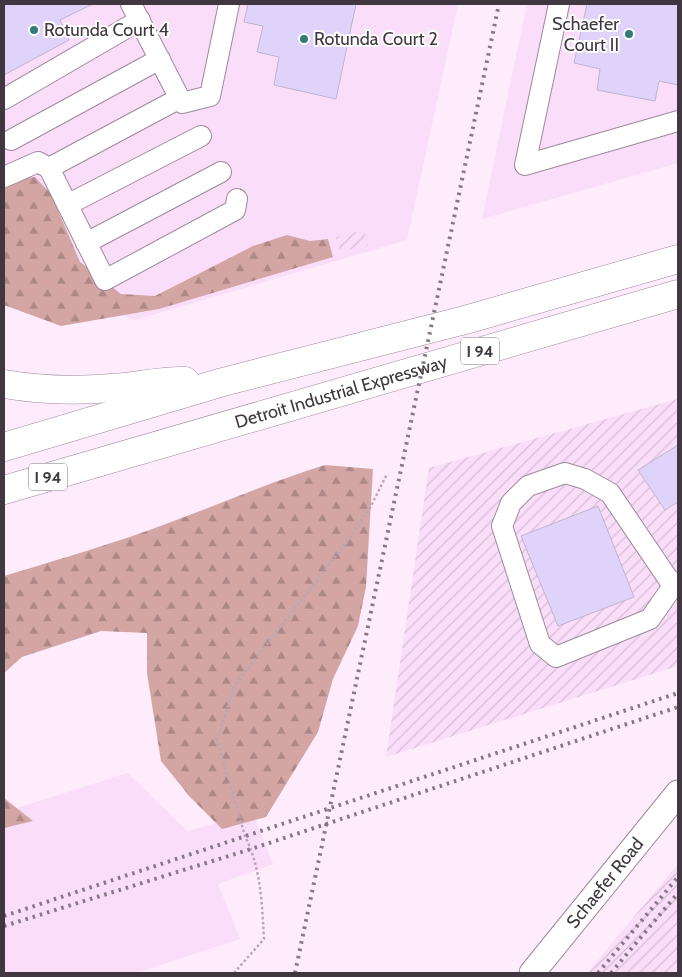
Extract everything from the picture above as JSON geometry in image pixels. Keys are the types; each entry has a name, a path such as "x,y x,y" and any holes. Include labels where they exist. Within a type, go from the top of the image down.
{"highway":[{"name":"Detroit Industrial Expressway","path":"4,447 224,382 465,320 678,259"},
{"name":"Detroit Industrial Expressway","path":"4,490 678,294"},
{"path":"4,384 72,390 112,388 180,380 224,382"},
{"path":"4,501 93,464"}],"main road":[{"name":"Schaefer Road","path":"532,973 678,793"}],"lane":[{"path":"4,99 136,12 182,103 210,96 229,4"},
{"path":"560,4 525,165 678,122"},
{"path":"25,166 6,131 160,59"},
{"path":"49,168 180,98"},
{"path":"67,204 201,136"},
{"path":"4,177 25,166 38,162 49,168 105,280 235,210 237,200"},
{"path":"86,243 221,172"},
{"path":"565,473 585,479 610,493 675,584 650,619 556,657 540,644 502,526 511,504 528,486 565,473"}],"path":[{"path":"234,973 264,939 261,885 217,740 235,685 352,535 370,508 387,474"}],"shaded area":[{"path":"4,4 458,4 407,240 135,320 4,268"},
{"path":"527,4 678,4 678,163 482,219"},
{"path":"364,230 368,245 340,252 336,237"},
{"path":"678,399 678,666 386,757 429,468"},
{"path":"128,773 187,831 253,814 273,864 218,884 240,939 137,973 4,973 4,812"},
{"path":"678,864 678,973 587,973"}],"green space":[{"path":"35,177 51,194 80,262 121,294 155,296 253,246 287,235 310,241 328,239 333,257 159,309 61,326 4,305 4,189 19,178"},
{"path":"325,465 373,469 366,587 358,626 333,679 318,732 266,817 222,829 190,797 161,761 147,673 147,633 101,631 22,657 4,673 4,576 130,537"},
{"path":"4,798 33,821 4,828"}],"building":[{"name":"Rotunda Court 4","path":"4,4 93,4 60,20 69,40 4,75"},
{"name":"Rotunda Court 2","path":"248,4 356,4 336,99 274,85 279,57 257,52 263,26 244,22"},
{"name":"Schaefer Court II","path":"587,4 678,4 678,85 659,81 655,101 597,90 600,69 574,63"},
{"path":"678,445 678,502 665,510 638,470"},
{"path":"598,506 634,597 558,626 521,536"}],"railway":[{"path":"295,973 499,4"},
{"path":"4,916 678,693"},
{"path":"4,926 251,849 678,707"},
{"path":"598,973 678,877"},
{"path":"611,973 678,893"}],"place":[{"name":"Rotunda Court 4","path":"34,30"},
{"name":"Schaefer Court II","path":"629,34"},
{"name":"Rotunda Court 2","path":"304,39"}]}
